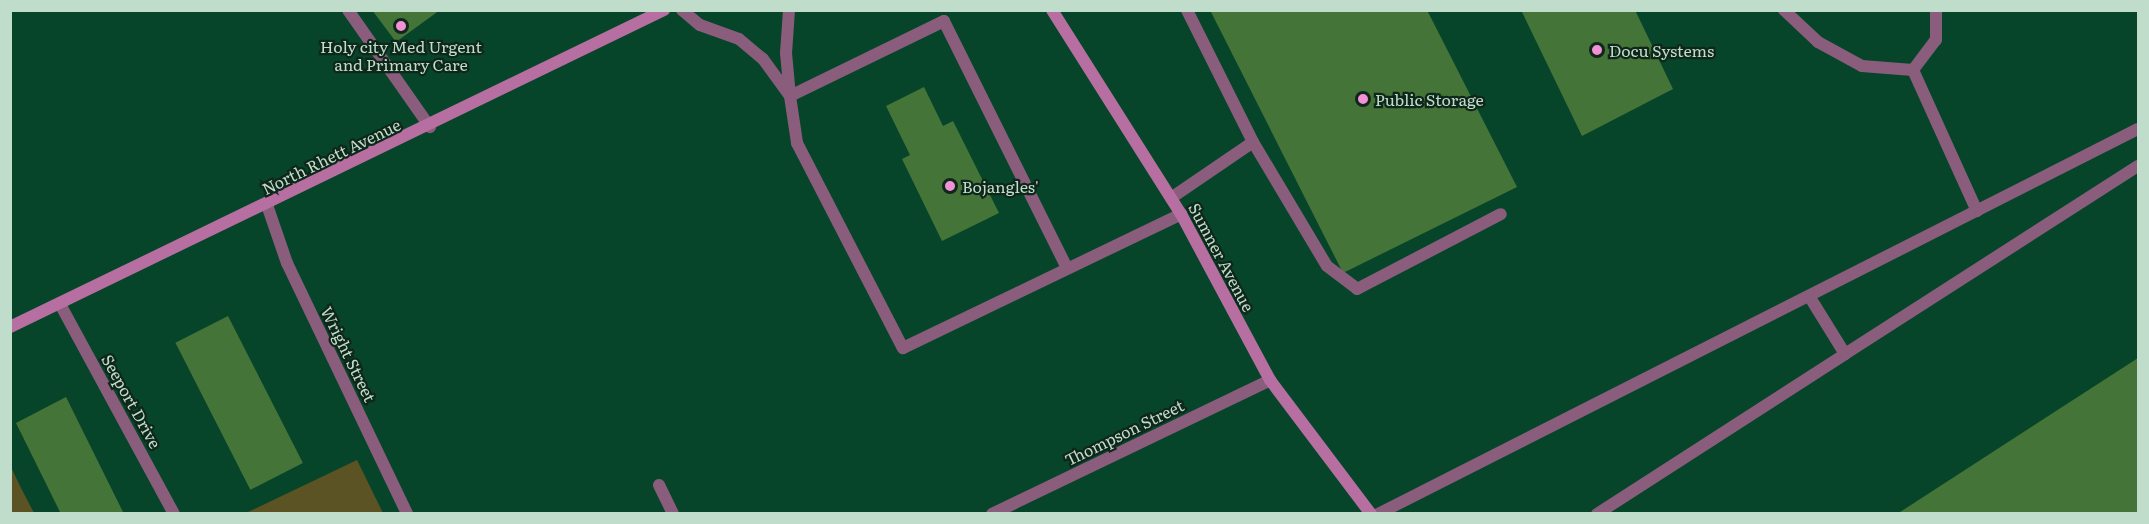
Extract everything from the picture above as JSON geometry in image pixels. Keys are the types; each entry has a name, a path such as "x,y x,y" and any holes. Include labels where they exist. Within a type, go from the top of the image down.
{"main road":[{"name":"North Rhett Avenue","path":"10,327 430,127 664,10"},
{"name":"Sumner Avenue","path":"1052,10 1181,214 1270,380 1371,513"}],"street":[{"path":"348,10 430,127"},
{"path":"682,10 700,25 739,39 763,59 790,96"},
{"path":"789,10 790,96 797,143 903,348 1181,214"},
{"path":"1187,10 1254,142 1327,266 1358,289 1501,214"},
{"path":"1784,10 1818,42 1862,66 1913,70"},
{"path":"1913,70 1936,40 1936,10"},
{"path":"790,96 944,21 1067,268"},
{"path":"1913,70 1977,211"},
{"path":"1378,513 2139,129"},
{"path":"1171,198 1254,142"},
{"path":"1597,513 2139,166"},
{"name":"Wright Street","path":"267,205 287,263 407,513"},
{"path":"1809,296 1845,354"},
{"name":"Seeport Drive","path":"60,304 174,513"},
{"name":"Thompson Street","path":"992,513 1270,380"},
{"path":"659,485 674,513"}],"shaded area":[{"path":"357,460 383,513 246,513"},
{"path":"11,467 20,486 34,513 11,513"}],"building":[{"name":"Holy city Med Urgent and Primary Care","path":"372,10 440,10 396,42"},
{"name":"Public Storage","path":"1210,10 1427,10 1517,187 1343,273"},
{"name":"Docu Systems","path":"1521,10 1635,10 1673,89 1582,136"},
{"name":"Bojangles'","path":"924,87 943,126 953,121 999,213 942,241 902,159 910,155 886,106"},
{"path":"228,316 303,463 250,490 175,343"},
{"path":"2138,358 2138,514 1897,514"},
{"path":"66,397 124,514 61,514 16,423"}],"place":[{"name":"Holy city Med Urgent and Primary Care","path":"401,26"},
{"name":"Docu Systems","path":"1597,50"},
{"name":"Public Storage","path":"1363,99"},
{"name":"Bojangles'","path":"950,186"}]}
